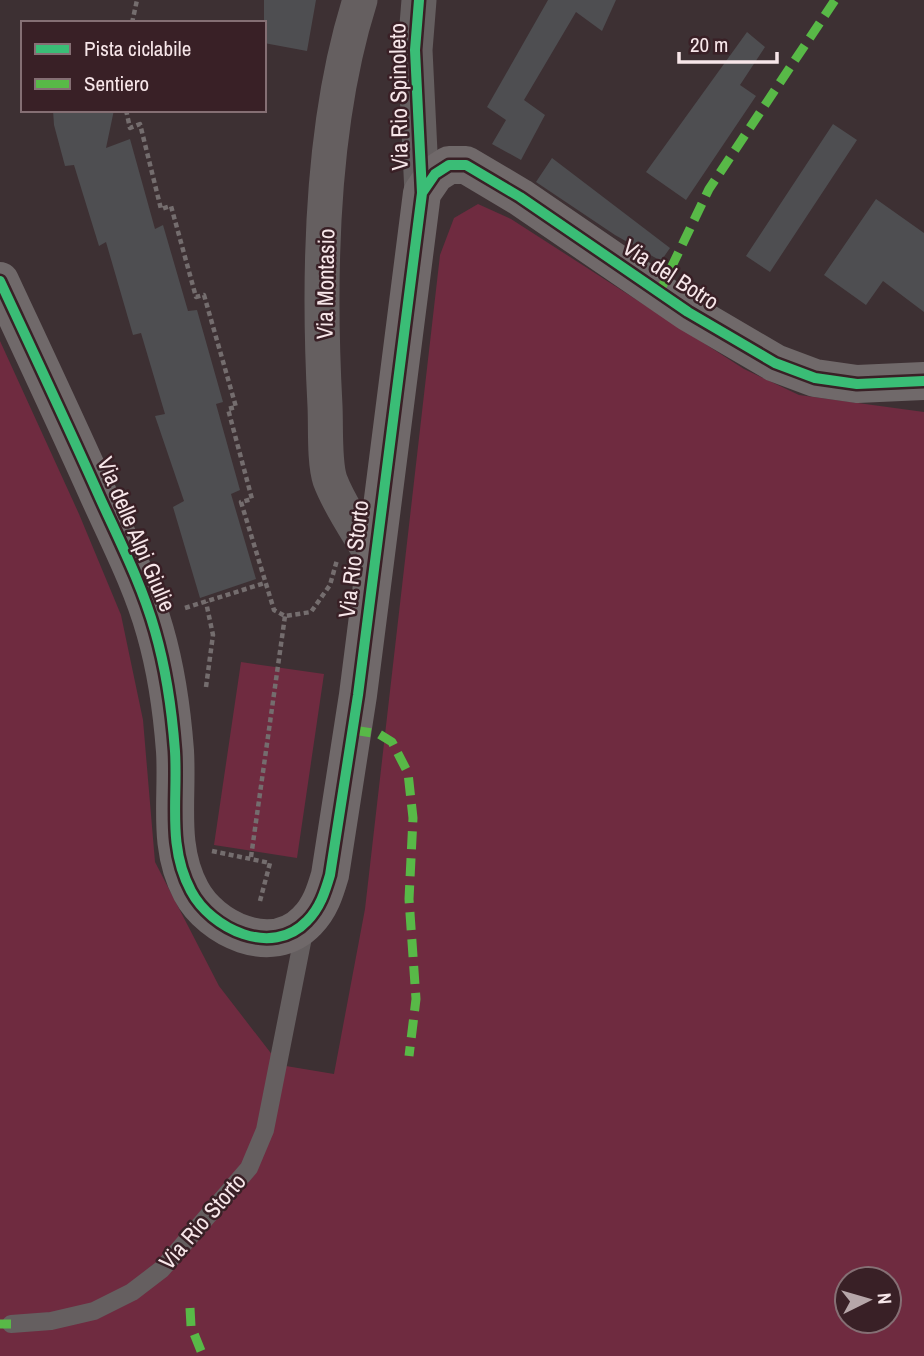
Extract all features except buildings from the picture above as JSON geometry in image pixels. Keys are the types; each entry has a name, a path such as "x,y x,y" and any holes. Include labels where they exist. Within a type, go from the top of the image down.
{"street":[{"name":"Via Montasio","path":"356,556 329,479 323,323 330,154 336,92 360,0"},
{"name":"Via Rio Spinoleto","path":"419,0 415,50 422,193"},
{"name":"Via del Botro","path":"422,193 435,174 449,165 466,165 520,197 688,312 775,363 815,378 856,384 924,381"},
{"name":"Via Rio Storto","path":"306,923 322,902 330,875 358,695 356,556 422,193"},
{"name":"Via delle Alpi Giulie","path":"0,281 136,576 155,630 167,685 175,752 174,829 177,862 192,894 209,916 250,937 282,935 306,923"}],"lane":[{"name":"Via Rio Storto","path":"11,1324 51,1321 94,1311 132,1292 162,1269 249,1168 265,1130 306,923"}],"path":[{"path":"132,21 137,0"},
{"path":"126,112 130,128 140,124 161,209 172,206 196,297 204,295 236,407 228,409 252,499 241,502 274,610 285,616 310,612 356,556"},
{"path":"178,610 265,583"},
{"path":"205,692 213,635 206,602"},
{"path":"251,857 285,616"},
{"path":"204,849 270,863 259,906"}],"shaded area":[{"path":"478,204 511,219 744,369 799,395 924,412 924,1356 0,1356 0,341 79,514 121,615 143,720 155,862 219,986 280,1065 334,1074 365,909 440,255 454,218"},
{"path":"924,611 924,802 922,731"},
{"path":"241,662 324,674 297,858 214,845"}],"marked path":[{"path":"659,293 709,189 835,0"},
{"path":"353,730 379,734 392,742 408,773 413,818 409,899 416,999 409,1056"},
{"path":"190,1308 191,1326 203,1356"},
{"path":"0,1324 11,1324"}],"cycle path":[{"path":"0,281 123,547 150,614 162,660 172,721 176,769 176,840 191,891 200,905 213,917 243,934 260,938 293,932 315,911 330,875 358,695 422,193 415,50 419,0"},
{"path":"422,193 435,174 449,165 466,165 520,197 688,312 775,363 815,378 857,384 924,381"}]}
